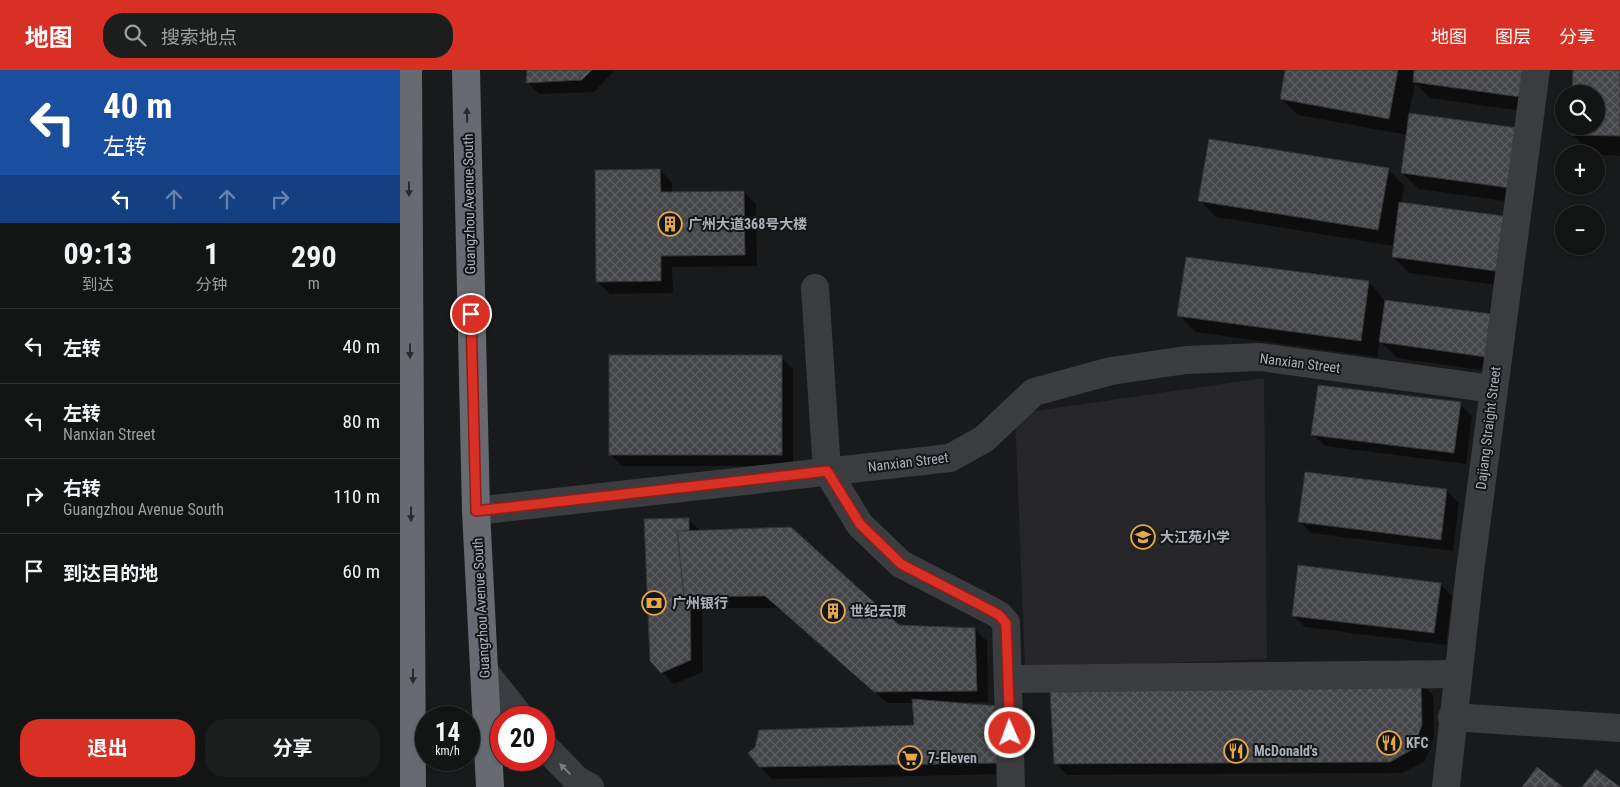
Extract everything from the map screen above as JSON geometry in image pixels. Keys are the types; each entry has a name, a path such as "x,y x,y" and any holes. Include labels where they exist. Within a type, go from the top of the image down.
{"highway":[{"path":"408,70 412,787"},
{"name":"Guangzhou Avenue South","path":"466,70 476,511 490,787"}],"street":[{"name":"Dajiang Straight Street","path":"1446,787 1457,674 1536,70"},
{"path":"815,288 827,471 860,524 901,564 999,615 1006,623 1011,787"},
{"name":"Nanxian Street","path":"476,511 950,458 984,440 1034,392 1110,371 1186,360 1260,357 1493,390"},
{"path":"484,671 512,706"},
{"path":"1008,679 1457,674"},
{"path":"400,745 413,706"},
{"path":"1452,716 1620,728"},
{"path":"555,757 577,780 590,787"}],"shaded area":[{"name":"大江苑小学","path":"1264,378 1267,659 1025,668 1015,414"}],"building":[{"path":"527,70 592,70 582,80 526,83"},
{"path":"1285,70 1398,70 1389,119 1280,99"},
{"path":"1414,70 1524,70 1520,97 1413,82"},
{"path":"1573,70 1620,70 1620,136 1571,135 1605,135 1605,85 1572,85"},
{"path":"1409,113 1518,128 1510,188 1401,173"},
{"path":"1209,139 1389,168 1378,230 1198,201"},
{"name":"广州大道368号大楼","path":"660,169 661,192 744,191 745,255 661,256 661,281 596,282 595,170"},
{"path":"1399,202 1511,217 1503,272 1392,257"},
{"path":"1186,257 1369,281 1361,341 1177,316"},
{"path":"1385,300 1492,314 1486,357 1379,342"},
{"path":"609,355 782,355 782,455 609,455"},
{"path":"1318,385 1461,402 1454,453 1311,435"},
{"path":"1305,472 1447,489 1441,540 1298,522"},
{"path":"689,518 691,660 661,673 650,661 644,519"},
{"name":"世纪云顶","path":"791,527 899,625 975,628 977,691 874,692 765,596 684,597 677,531"},
{"path":"1298,565 1441,583 1434,633 1292,616"},
{"path":"1421,682 1422,725 1413,749 1390,762 1054,764 1050,691"},
{"path":"912,699 998,706 999,763 759,767 748,753 755,747 759,730 914,725"},
{"path":"1537,767 1563,787 1522,787"},
{"path":"1596,769 1620,787 1582,787"}],"place":[{"name":"广州大道368号大楼","path":"670,224"},
{"name":"大江苑小学","path":"1143,537"},
{"name":"广州银行","path":"654,603"},
{"name":"世纪云顶","path":"833,611"},
{"name":"KFC","path":"1389,743"},
{"name":"McDonald's","path":"1236,751"},
{"name":"7-Eleven","path":"910,758"}],"route":[{"path":"471,314 476,511 827,471 860,524 901,564 999,615 1006,623 1010,733"}]}
